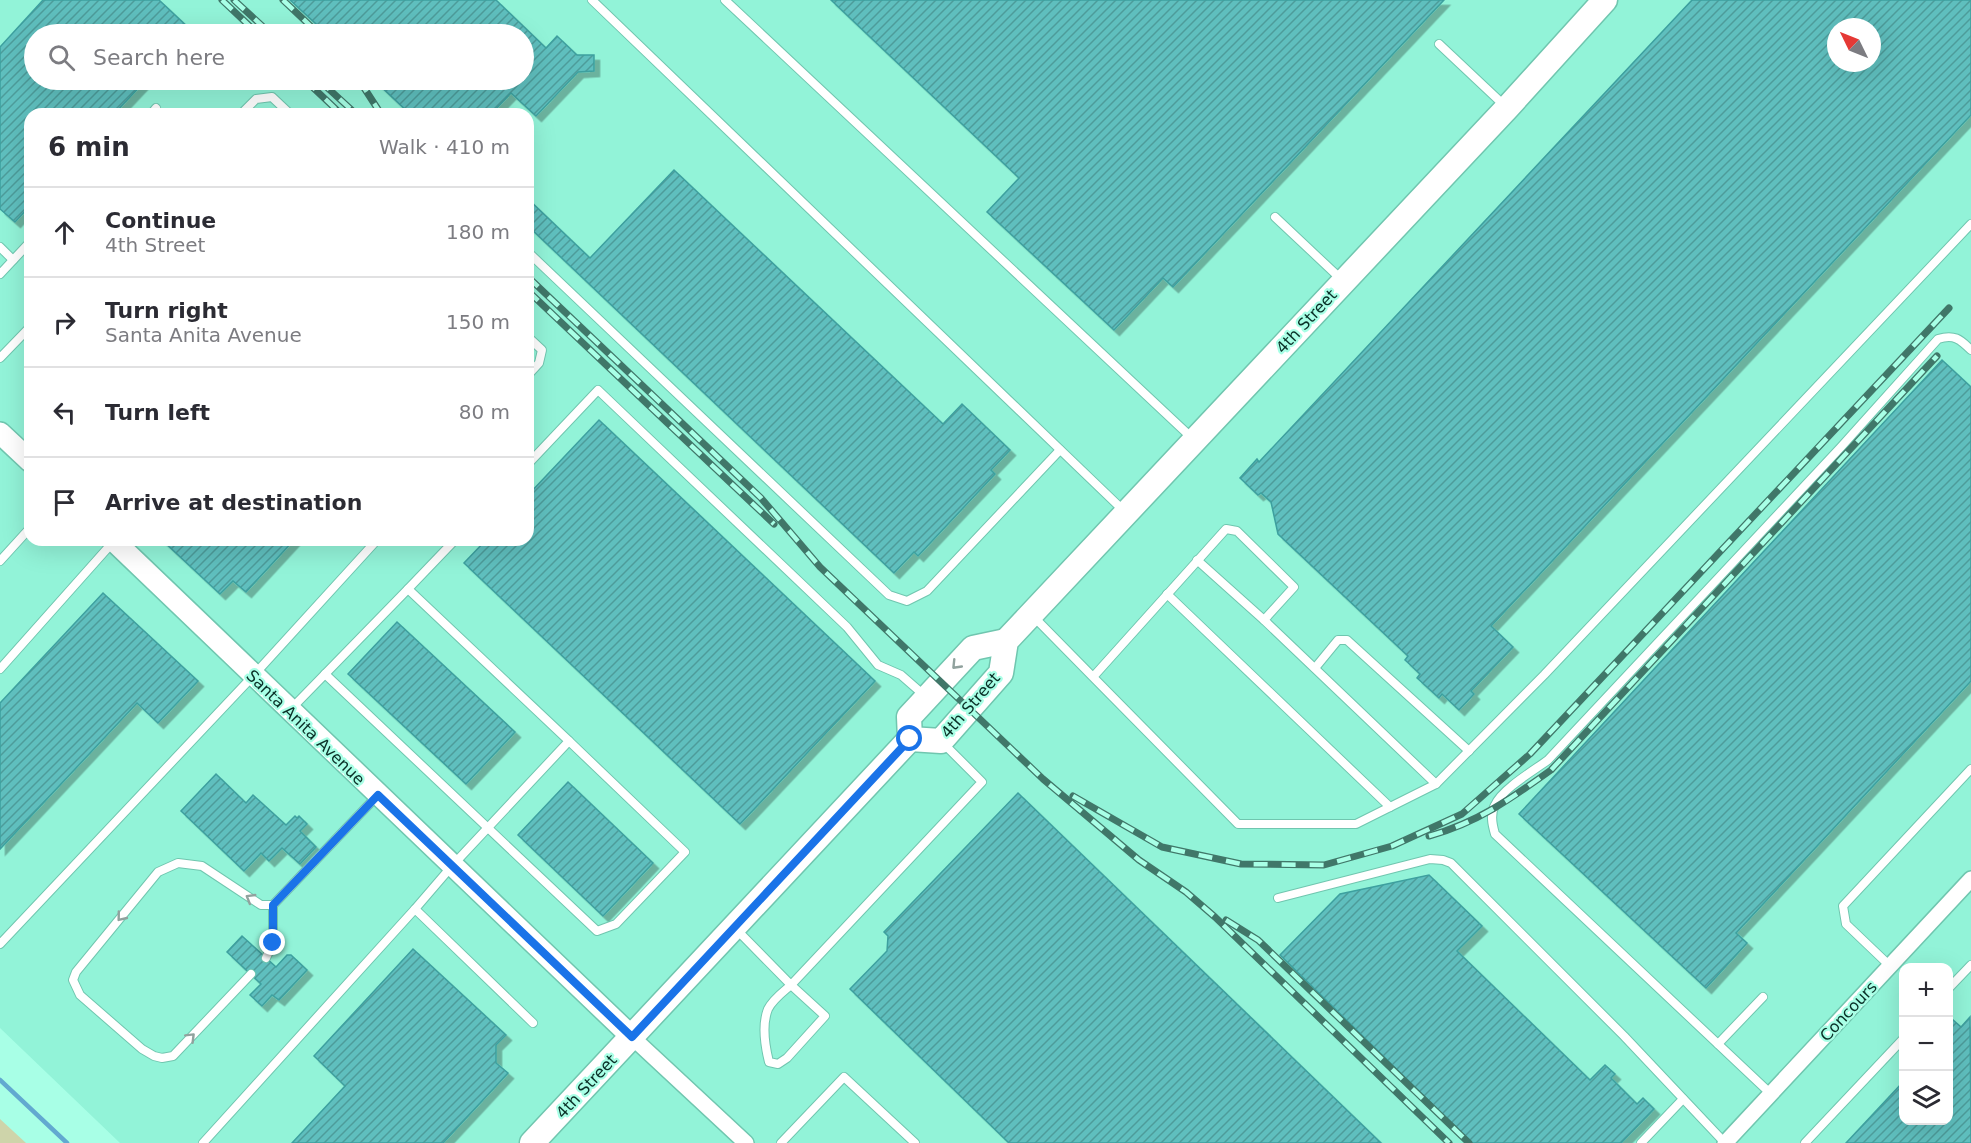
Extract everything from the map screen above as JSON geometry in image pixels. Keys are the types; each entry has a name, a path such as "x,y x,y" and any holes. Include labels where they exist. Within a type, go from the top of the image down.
{"main road":[{"name":"4th Street","path":"910,739 940,741 1001,673 1006,641 1507,108 1605,0"},
{"name":"4th Street","path":"532,1143 910,739 909,717 926,697 973,648 1006,641"}],"street":[{"path":"0,433 24,455"},
{"name":"Santa Anita Avenue","path":"118,546 632,1037"},
{"name":"Concours","path":"1725,1143 1971,879"},
{"path":"632,1037 746,1143"}],"lane":[{"path":"592,0 1126,513"},
{"path":"725,0 1195,440"},
{"path":"1439,44 1507,108"},
{"path":"247,108 256,99 272,97 284,108"},
{"path":"1275,217 1343,282"},
{"path":"1031,614 1238,824 1356,824 1436,784 1552,666 1971,224"},
{"path":"0,247 14,260"},
{"path":"0,274 24,249"},
{"path":"534,258 890,595 907,601 927,591 1060,450"},
{"path":"0,358 24,333"},
{"path":"1771,1094 1495,834 1492,821 1495,804 1506,792 1548,760 1841,447 1938,339 1947,336 1958,337 1971,350"},
{"path":"534,343 542,350 539,363 534,368"},
{"path":"534,458 598,390 847,627 878,665 901,675 926,697"},
{"path":"1093,677 1226,529 1237,531 1294,587 1264,620"},
{"path":"0,561 24,535"},
{"path":"0,669 109,546"},
{"path":"0,944 253,676 372,546"},
{"path":"289,711 449,546"},
{"path":"1197,560 1264,620 1436,784"},
{"path":"325,674 597,931 616,924 685,852 408,589"},
{"path":"1167,594 1390,807"},
{"path":"1315,668 1338,640 1347,640 1469,751"},
{"path":"203,1143 452,866 569,741"},
{"path":"734,928 790,985 825,1016 787,1058 778,1064 769,1062 766,1048 765,1020 768,1009 774,1001 790,985 982,782 940,741"},
{"path":"1890,966 1846,924 1843,906 1971,769"},
{"path":"266,958 273,943 273,905 378,795"},
{"path":"1278,898 1430,859 1451,863 1616,1028 1725,1143"},
{"path":"251,974 173,1056 162,1058 142,1049 106,1018 80,995 73,980 76,972 158,872 178,863 202,866 261,905 273,905"},
{"path":"415,909 532,1023"},
{"path":"1953,984 1971,965"},
{"path":"1718,1044 1763,997"},
{"path":"1805,1143 1899,1043"},
{"path":"782,1143 844,1077 915,1143"},
{"path":"1641,1143 1683,1099"}],"shaded area":[{"path":"0,0 1971,0 1971,1143 120,1143 0,1028"},
{"path":"0,1119 26,1143 0,1143"}],"building":[{"path":"43,0 159,0 185,24 24,24 24,90 137,90 120,108 24,108 24,212 15,222 0,209 0,47"},
{"path":"290,0 496,0 521,24 316,24"},
{"path":"831,0 1444,0 1173,287 1163,278 1114,330 987,212 1019,178"},
{"path":"1692,0 1971,0 1971,115 1491,626 1513,647 1471,691 1474,694 1459,710 1442,694 1439,698 1417,678 1420,674 1405,660 1408,656 1278,534 1271,502 1261,493 1258,495 1240,478 1257,459 1259,462"},
{"path":"534,36 546,48 557,36 577,55 594,55 594,71 578,72 536,116 534,108 527,108 511,93 497,108 404,108 385,90 534,90"},
{"path":"674,170 943,424 962,404 1010,450 991,470 995,474 918,556 914,552 894,573 534,232 534,205 590,258"},
{"path":"1942,360 1971,387 1971,681 1736,933 1747,943 1706,988 1519,814"},
{"path":"599,420 875,681 740,824 464,563 480,546 534,546 534,489"},
{"path":"168,546 288,546 246,592 233,581 220,594"},
{"path":"103,593 198,681 158,723 137,703 0,849 0,703"},
{"path":"397,622 515,732 466,784 348,674"},
{"path":"216,774 246,803 253,795 286,825 295,816 297,818 299,816 307,824 300,831 316,847 300,864 282,848 269,861 261,853 244,871 181,811"},
{"path":"568,782 653,863 603,916 518,835"},
{"path":"1018,793 1381,1143 1009,1143 850,989 887,951 888,936 884,932"},
{"path":"1429,875 1482,926 1457,951 1590,1080 1605,1065 1615,1074 1611,1078 1637,1104 1643,1098 1654,1109 1621,1143 1472,1143 1280,955 1340,894"},
{"path":"242,936 276,967 287,955 291,955 307,970 279,1000 272,995 262,1006 250,995 261,984 227,952"},
{"path":"413,949 506,1035 496,1045 496,1063 508,1073 443,1143 292,1143 345,1086 314,1056"},
{"path":"1970,1017 1971,1143 1846,1143 1899,1086 1899,1125 1953,1125 1953,1020 1961,1027"}],"waterway":[{"path":"0,1080 67,1143"}],"railway":[{"path":"222,0 247,24"},
{"path":"234,0 260,24"},
{"path":"283,0 308,24"},
{"path":"316,90 335,108"},
{"path":"330,90 349,108"},
{"path":"365,90 377,108"},
{"path":"534,283 761,498 820,567 1043,779 1139,860 1186,892 1215,917 1449,1143"},
{"path":"534,297 774,524"},
{"path":"1073,796 1162,847 1241,864 1324,865 1392,846 1462,814 1530,754 1949,308"},
{"path":"1429,836 1478,817 1508,800 1551,770 1937,356"},
{"path":"1226,920 1258,940 1469,1143"}],"route":[{"path":"273,943 273,905 378,795 632,1037 910,739"}]}
